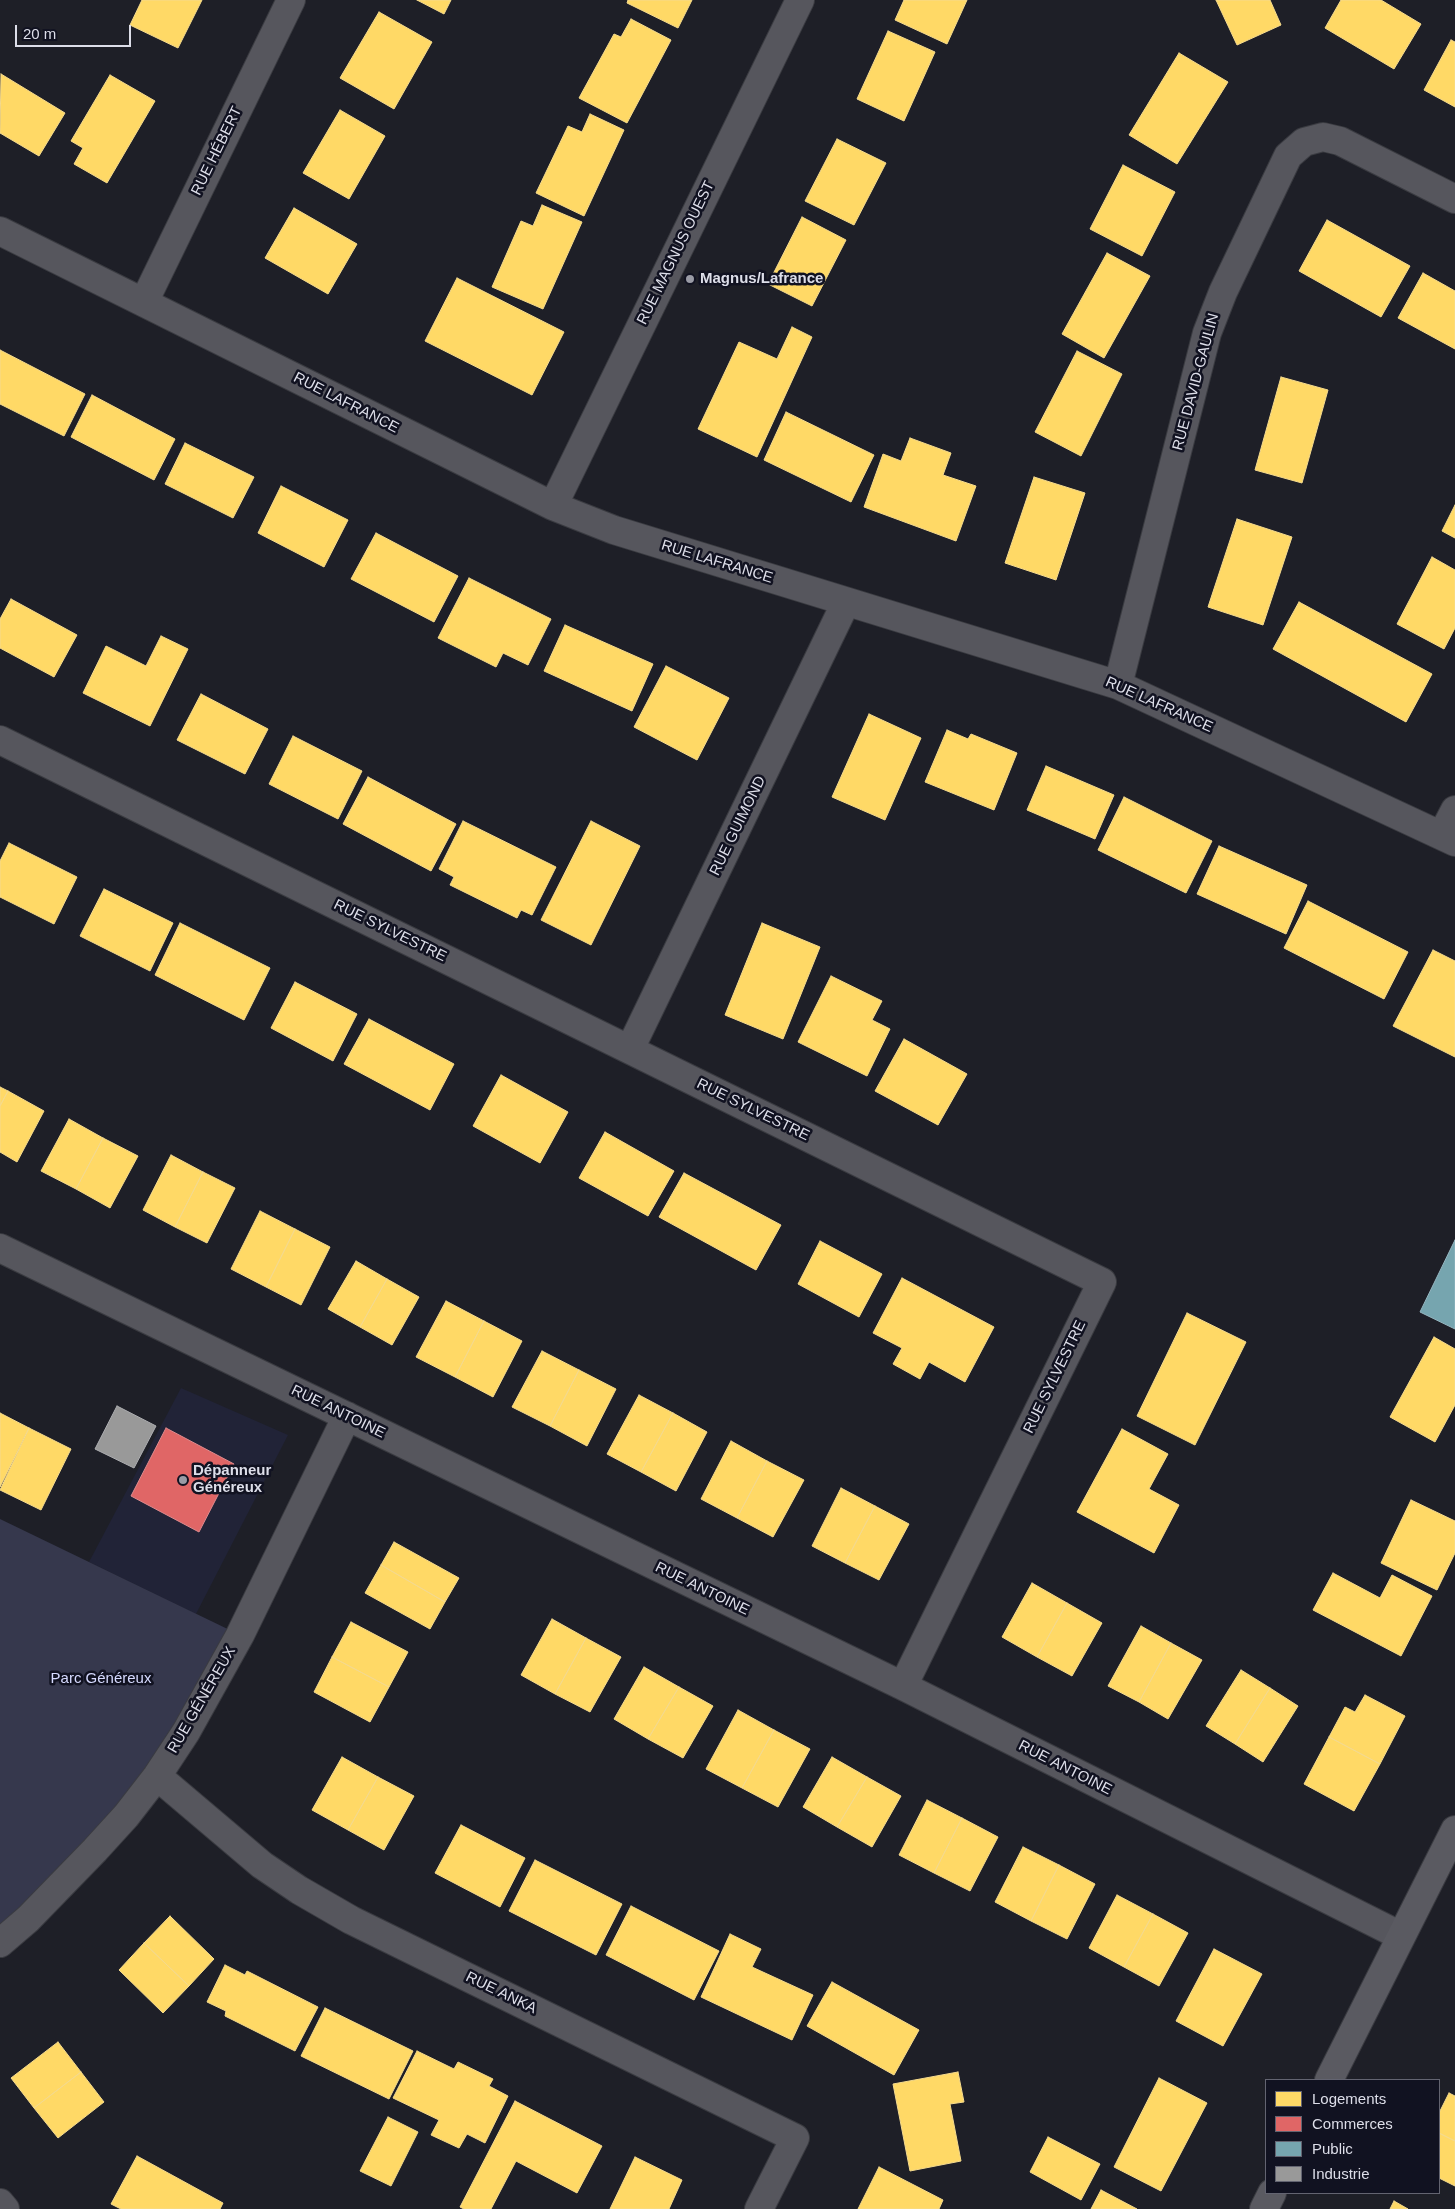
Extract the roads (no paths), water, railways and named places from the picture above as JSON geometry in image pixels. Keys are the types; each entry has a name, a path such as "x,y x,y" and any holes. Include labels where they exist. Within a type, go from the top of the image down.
{"street":[{"name":"RUE HÉBERT","path":"144,302 291,0"},
{"name":"RUE MAGNUS OUEST","path":"553,506 800,0"},
{"name":"RUE DAVID-GAULIN","path":"1118,684 1207,333 1223,292 1288,156 1304,142 1323,137 1340,141 1455,199"},
{"name":"RUE LAFRANCE","path":"0,232 553,506 614,530 1118,684 1449,839"},
{"name":"RUE GUIMOND","path":"630,1049 846,602"},
{"name":"RUE SYLVESTRE","path":"0,740 1102,1282 903,1686"},
{"path":"1449,839 1455,810"},
{"name":"RUE ANTOINE","path":"0,1248 903,1686 1401,1936"},
{"name":"RUE GÉNÉREUX","path":"0,1943 28,1918 126,1816 157,1776 186,1732 240,1635 347,1416"},
{"name":"RUE ANKA","path":"157,1776 262,1865 299,1890 342,1915 795,2138 759,2209"},
{"path":"1330,2079 1455,1830"},
{"path":"1264,2209 1272,2194"},
{"path":"0,2203 5,2209"}],"place":[{"name":"Magnus/Lafrance","path":"690,279"},
{"name":"Dépanneur Généreux","path":"183,1480"}],"park label":[{"name":"Parc Généreux","path":"101,1679"}]}
